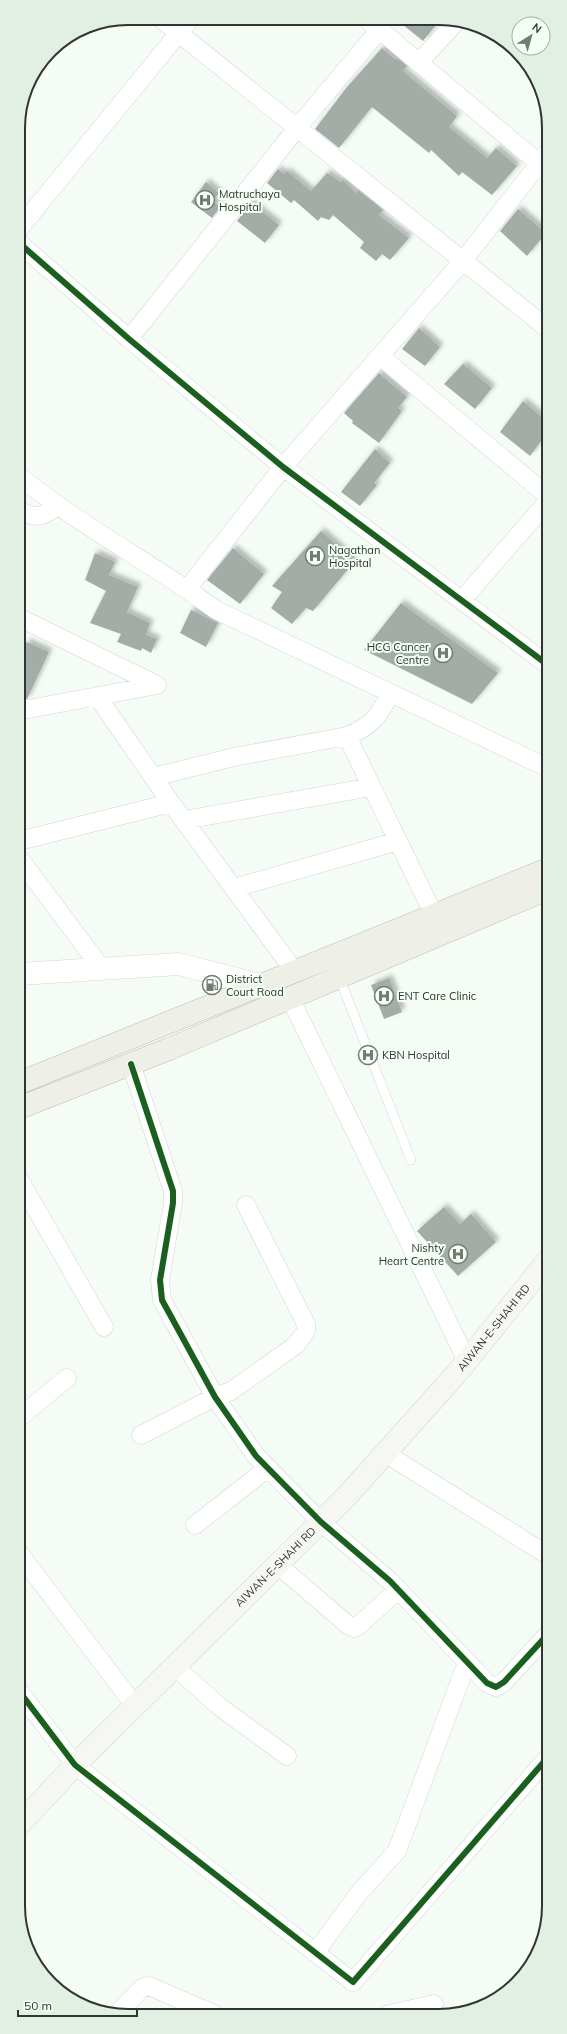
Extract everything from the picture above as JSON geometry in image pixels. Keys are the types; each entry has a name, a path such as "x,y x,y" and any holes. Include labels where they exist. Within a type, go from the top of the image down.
{"main road":[{"path":"25,1081 263,986 542,871"},
{"path":"25,1106 131,1064 542,892"},
{"name":"AIWAN-E-SHAHI RD","path":"25,1819 75,1765 321,1522 467,1361 542,1268"}],"street":[{"path":"169,25 462,262 542,324"},
{"path":"25,221 185,25"},
{"path":"129,339 297,128 374,25 542,160"},
{"path":"419,62 452,26"},
{"path":"187,588 283,467 462,262 542,166"},
{"path":"25,248 129,339 283,467 542,660"},
{"path":"380,356 542,491"},
{"path":"25,481 57,506 187,588 216,610 542,765"},
{"path":"25,514 37,517 46,515 57,506"},
{"path":"462,600 542,508"},
{"path":"25,620 157,685 25,710"},
{"path":"153,777 234,757 348,736 360,731 376,718 390,693"},
{"path":"97,696 171,803 295,972"},
{"path":"348,736 434,915"},
{"path":"184,820 372,787"},
{"path":"25,839 171,803"},
{"path":"234,888 398,841"},
{"path":"25,867 102,969"},
{"path":"25,974 179,964 263,986"},
{"path":"290,998 467,1361"},
{"path":"131,1064 173,1191 173,1203 160,1280 162,1300 214,1396 248,1446 321,1522 398,1590 487,1683 496,1687 504,1682 542,1641"},
{"path":"25,1190 104,1328"},
{"path":"141,1435 214,1396 231,1391 296,1345 306,1331 306,1324 246,1205"},
{"path":"25,1413 67,1378"},
{"path":"385,1453 542,1552"},
{"path":"195,1525 268,1468"},
{"path":"25,1561 135,1706"},
{"path":"278,1565 348,1625 354,1628 398,1590"},
{"path":"315,1953 359,1893 397,1851 467,1662"},
{"path":"175,1667 220,1707 287,1756"},
{"path":"25,1699 75,1765 353,1982 542,1764"},
{"path":"122,2009 142,1988 149,1986 202,2009"},
{"path":"412,2009 434,2004"}],"lane":[{"path":"339,977 411,1160"}],"building":[{"path":"403,25 436,25 423,41"},
{"path":"382,48 396,60 397,58 407,66 403,71 457,116 449,127 487,158 496,148 517,166 492,195 462,172 459,176 431,150 429,153 372,107 339,148 315,129 347,87"},
{"path":"278,169 284,174 287,171 311,191 327,173 341,182 343,180 356,193 358,190 383,210 379,215 409,238 390,260 382,254 376,261 360,248 364,242 333,215 329,220 321,217 318,221 294,200 291,203 267,183"},
{"path":"206,182 219,193 213,201 220,207 212,218 191,202"},
{"path":"251,203 279,225 265,243 237,221"},
{"path":"518,209 542,230 542,238 527,256 500,231"},
{"path":"419,328 440,347 425,366 402,349"},
{"path":"463,364 492,388 475,409 444,384"},
{"path":"379,373 407,397 398,408 402,411 379,443 352,423 353,421 344,413"},
{"path":"523,401 542,417 542,440 530,456 500,432"},
{"path":"375,449 390,463 374,483 377,485 360,506 341,492"},
{"path":"321,531 355,561 313,611 306,608 292,624 271,608 282,592 272,586"},
{"path":"233,548 264,574 240,604 207,580"},
{"path":"95,553 115,562 109,575 138,587 127,612 150,623 146,635 157,639 151,653 142,648 141,651 117,642 121,634 90,623 106,591 85,580"},
{"path":"401,603 498,673 472,704 364,650"},
{"path":"191,610 218,623 206,647 180,633"},
{"path":"27,642 49,652 27,699 25,699 25,646"},
{"path":"389,978 402,1012 384,1019 371,985"},
{"path":"444,1207 460,1224 471,1214 496,1242 458,1276 417,1231"}],"cycle path":[{"path":"25,248 129,339 283,467 542,661"},
{"path":"131,1064 173,1191 173,1203 160,1280 162,1300 215,1397 256,1456 321,1522 390,1581 487,1683 496,1687 504,1682 542,1641"},
{"path":"25,1699 75,1765 353,1982 542,1764"}],"place":[{"name":"Matruchaya Hospital","path":"205,200"},
{"name":"Nagathan Hospital","path":"315,556"},
{"name":"HCG Cancer Centre","path":"443,653"},
{"name":"District Court Road","path":"212,985"},
{"name":"ENT Care Clinic","path":"384,996"},
{"name":"KBN Hospital","path":"368,1055"},
{"name":"Nishty Heart Centre","path":"458,1254"}]}
